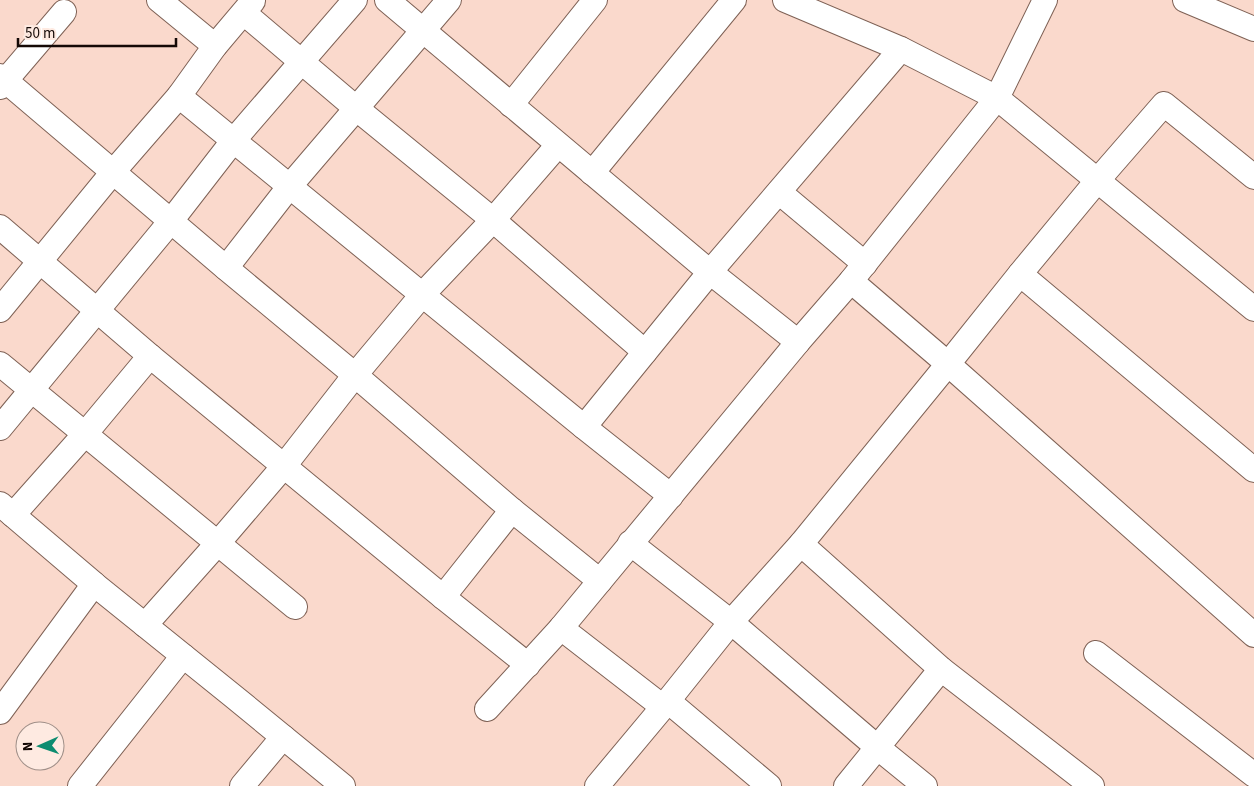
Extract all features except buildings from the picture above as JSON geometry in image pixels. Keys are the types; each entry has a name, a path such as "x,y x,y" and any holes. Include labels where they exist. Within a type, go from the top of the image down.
{"street":[{"path":"159,0 215,46"},
{"path":"0,428 171,221 233,141 355,0"},
{"path":"387,0 710,272 798,342"},
{"path":"226,268 289,187 450,0"},
{"path":"511,104 596,0"},
{"path":"592,173 734,0"},
{"path":"785,0 900,49 997,98 1254,309"},
{"path":"488,709 561,628 858,272 997,98 1045,0"},
{"path":"1186,0 1254,29"},
{"path":"0,310 113,172 179,96 215,46 249,6 301,61 493,220 646,352"},
{"path":"64,12 2,81 355,375 512,510 600,581"},
{"path":"584,427 710,272 900,49"},
{"path":"179,96 671,496"},
{"path":"597,786 666,704 731,622 801,544 1097,181 1164,104 1254,177"},
{"path":"145,625 284,466 355,375 422,295 493,220 558,145"},
{"path":"779,192 948,364 1254,635"},
{"path":"0,227 150,356 528,665"},
{"path":"1020,274 1254,470"},
{"path":"150,356 85,434 7,509 94,584 343,786"},
{"path":"0,364 295,607"},
{"path":"443,597 512,510"},
{"path":"630,543 731,622 925,786"},
{"path":"801,544 941,669 1092,786"},
{"path":"0,712 94,584"},
{"path":"561,628 666,704 770,786"},
{"path":"1096,653 1254,776"},
{"path":"80,786 183,656"},
{"path":"846,786 941,669"},
{"path":"242,786 284,737"}]}
